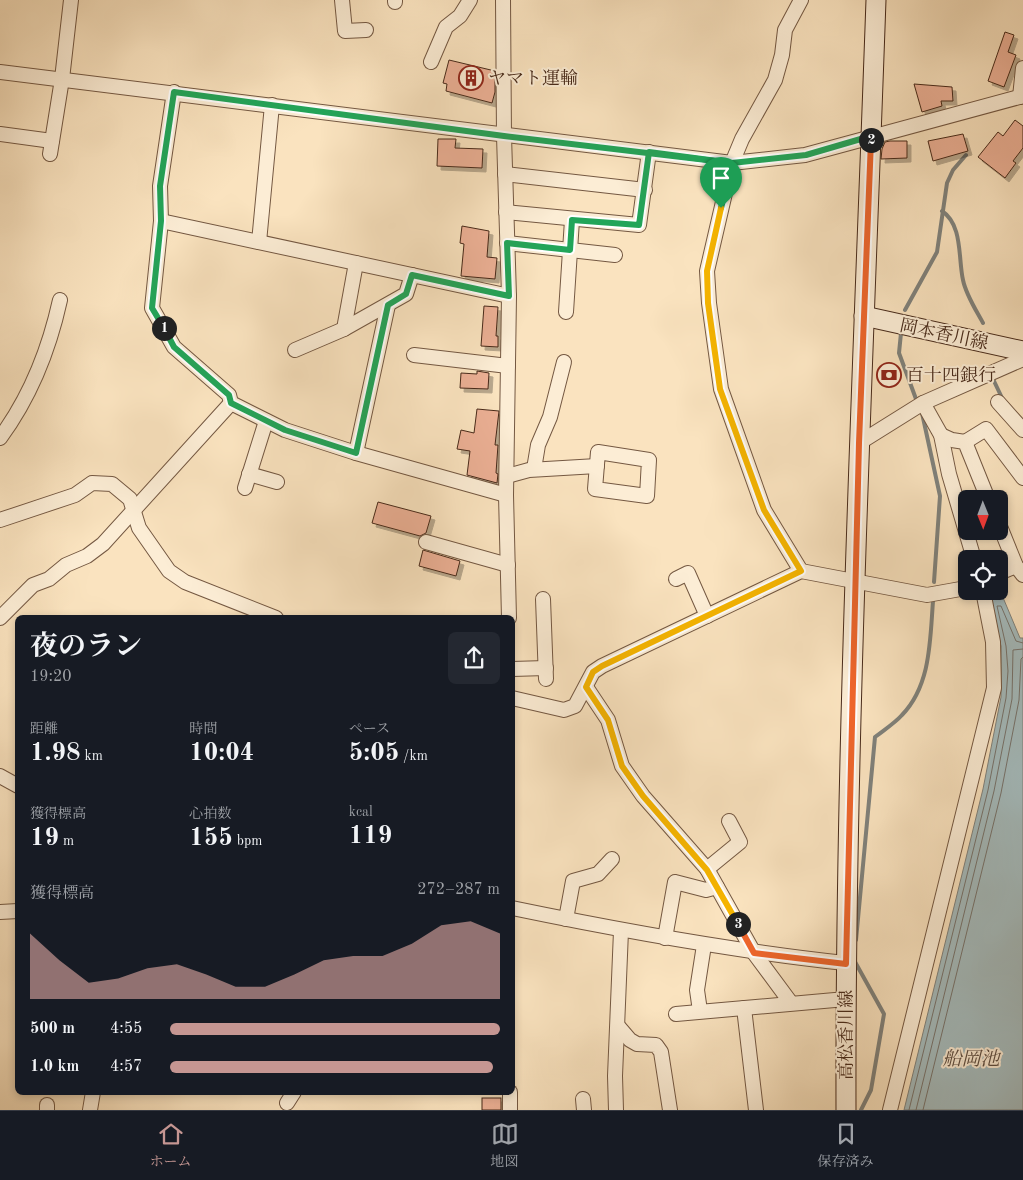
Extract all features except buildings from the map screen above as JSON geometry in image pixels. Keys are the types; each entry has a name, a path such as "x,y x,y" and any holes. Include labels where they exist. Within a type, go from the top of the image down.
{"main road":[{"name":"高松香川線","path":"846,1110 846,964 854,583 876,0"},
{"name":"岡本香川線","path":"864,316 1023,351"}],"street":[{"path":"0,134 51,147 62,79 70,0"},
{"path":"342,0 344,30 366,30"},
{"path":"432,62 446,27 460,16 470,0"},
{"path":"504,0 504,136 509,296 506,476 509,615"},
{"path":"801,0 785,30 782,55 775,80 742,138 732,163 707,271 708,303 720,389 764,510 801,571"},
{"path":"0,72 174,92 504,136 732,163 806,155 1022,96 1023,68"},
{"path":"174,92 160,186 161,221 152,308 174,347 229,395 231,403 285,430 356,453 506,495"},
{"path":"259,242 272,105"},
{"path":"506,212 572,220 639,225 649,152"},
{"path":"505,174 645,190"},
{"path":"566,312 572,220"},
{"path":"161,221 509,296"},
{"path":"507,243 614,255"},
{"path":"344,329 356,263"},
{"path":"295,350 344,329 406,294 412,275"},
{"path":"0,438 11,423 39,372 51,339 60,300"},
{"path":"356,453 388,305"},
{"path":"414,355 508,366"},
{"path":"859,443 923,403 1023,359"},
{"path":"534,469 538,445 550,417 564,362"},
{"path":"998,402 1023,430"},
{"path":"0,618 33,585 49,578 66,565 87,556 103,544 231,403"},
{"path":"923,403 941,435 949,474 971,550"},
{"path":"245,488 266,421"},
{"path":"941,435 952,440 965,442 986,429 1023,478"},
{"path":"965,442 984,490"},
{"path":"598,452 649,460 647,496 595,489 597,466 598,452"},
{"path":"506,476 534,469 597,466"},
{"path":"250,474 277,482"},
{"path":"0,520 75,495 92,483 112,484 130,499 139,528 169,571 185,582 268,615"},
{"path":"1006,540 1020,570"},
{"path":"426,542 508,565"},
{"path":"515,699 564,710 575,706 593,672 602,666 801,571 854,583 927,595 958,589"},
{"path":"676,578 688,574 707,616"},
{"path":"515,669 546,673 543,599"},
{"path":"890,1110 994,688 993,642 984,600"},
{"path":"586,687 608,720 622,766 649,804 707,870 754,953 791,1003"},
{"path":"0,776 15,784"},
{"path":"707,870 740,842 729,821"},
{"path":"566,919 573,881 598,874 612,859"},
{"path":"665,938 675,882 706,890 717,887"},
{"path":"515,909 621,931 704,945 846,964"},
{"path":"0,912 15,912"},
{"path":"616,1110 615,1076 621,931"},
{"path":"700,1011 697,990 704,945"},
{"path":"676,1014 846,999"},
{"path":"744,1008 756,1110"},
{"path":"618,1026 630,1040 637,1044 656,1045 661,1052 670,1110"},
{"path":"90,1110 92,1095"},
{"path":"510,1095 510,1110"}],"water":[{"name":"船岡池","path":"989,600 1004,600 1020,638 1023,638 1023,1110 904,1110 983,789 1001,697 1001,646"}],"waterway":[{"path":"905,310 937,252 947,183 953,170 966,155"},
{"path":"942,211 949,217 957,233 964,286 983,323"},
{"path":"901,333 899,353 916,399"},
{"path":"993,379 1003,400"},
{"path":"922,413 940,496 934,582"},
{"path":"856,940 875,737 902,715 912,703 919,690 930,646 933,601"},
{"path":"854,960 884,1014 871,1090 861,1110"}],"place":[{"name":"ヤマト運輸","path":"471,78"},
{"name":"百十四銀行","path":"889,375"}],"route":[{"path":"721,208 707,271 708,303 720,389 764,510 801,571 602,666 589,677 586,687 608,720 622,766 643,796 674,834 707,870 754,953 846,964 854,583 871,136 806,155 732,163 691,158 649,152 504,136 174,92 160,186 161,221 152,308 174,347 229,395 231,403 285,430 356,453 388,305 406,294 412,275 509,296 507,243 570,250 572,220 639,225 649,152 732,163 721,208"}]}
